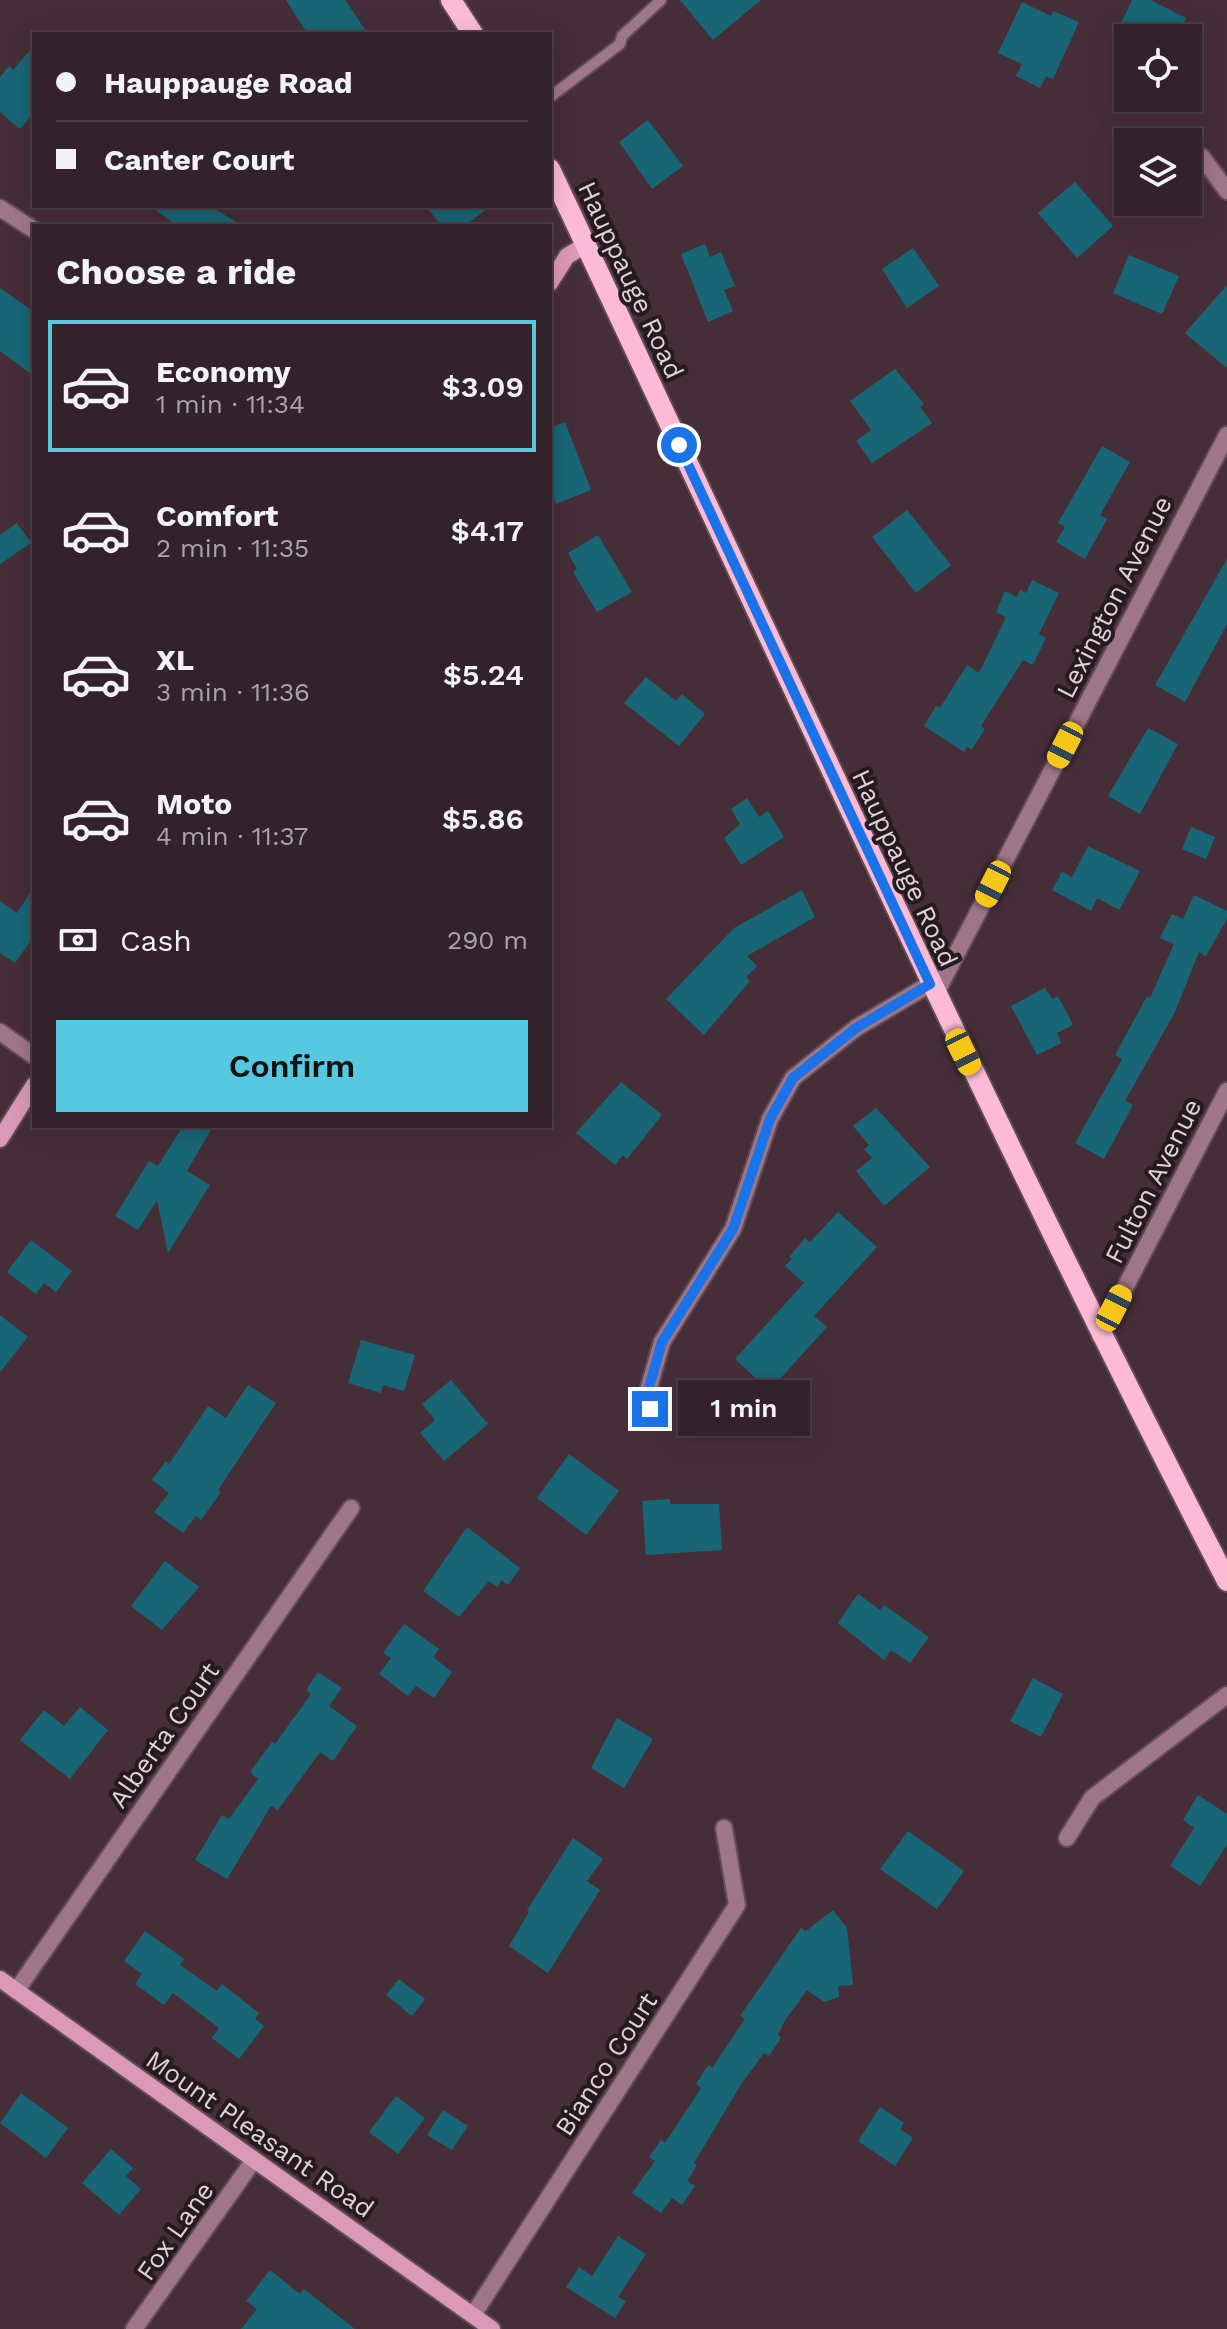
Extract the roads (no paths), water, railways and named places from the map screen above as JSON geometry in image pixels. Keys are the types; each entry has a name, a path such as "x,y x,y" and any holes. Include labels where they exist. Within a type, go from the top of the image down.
{"main road":[{"path":"451,0 472,32"},
{"name":"Hauppauge Road","path":"552,173 933,990 1100,1336 1227,1581"}],"street":[{"path":"1202,157 1227,191"},
{"path":"0,208 32,229"},
{"path":"552,280 567,256 586,245"},
{"name":"Lexington Avenue","path":"933,990 1227,435"},
{"path":"650,1409 649,1387 662,1342 733,1229 770,1119 793,1078 856,1028 933,990"},
{"path":"0,1032 32,1055"},
{"path":"0,1139 32,1088"},
{"name":"Fulton Avenue","path":"1100,1336 1227,1091"},
{"name":"Alberta Court","path":"16,1991 351,1508"},
{"path":"1067,1838 1092,1798 1227,1695"},
{"name":"Bianco Court","path":"473,2315 737,1905 724,1828"},
{"name":"Mount Pleasant Road","path":"0,1979 492,2329"},
{"name":"Fox Lane","path":"134,2329 254,2160"}],"lane":[{"path":"552,95 620,44 622,36 661,0"}]}
